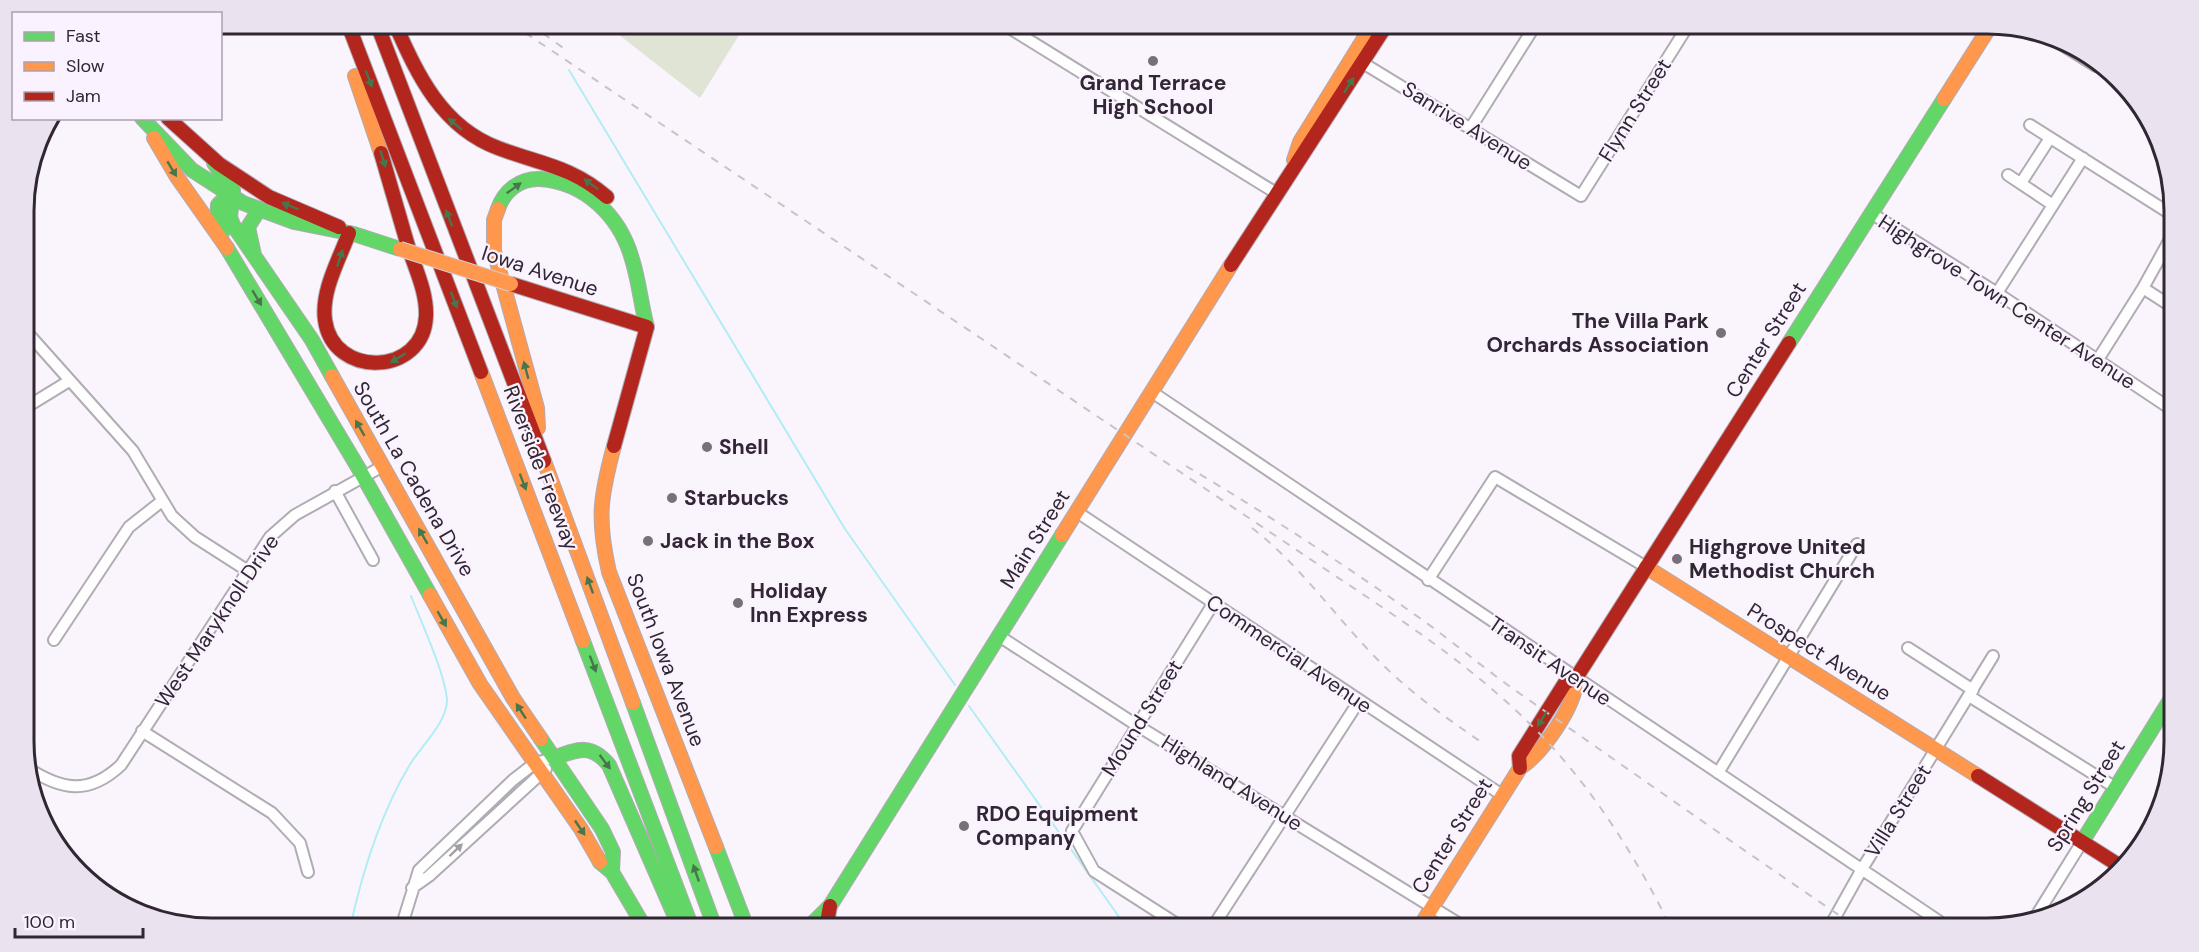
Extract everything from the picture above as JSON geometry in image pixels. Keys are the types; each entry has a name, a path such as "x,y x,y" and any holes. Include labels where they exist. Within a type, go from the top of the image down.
{"main road":[{"path":"340,35 384,163 424,300 425,325 422,334 407,353 388,364 379,366 357,361 338,347 327,331 325,322 328,296 349,233"},
{"name":"Riverside Freeway","path":"352,35 688,918"},
{"name":"Riverside Freeway","path":"382,35 444,205 539,448 711,918"},
{"path":"400,35 433,101 460,128 500,148 547,160 569,170 594,186 614,205 639,245 650,278 651,307 647,327"},
{"name":"Main Street","path":"818,918 830,906 1276,193 1310,146 1358,60 1368,35"},
{"name":"Main Street","path":"1358,60 1378,35"},
{"name":"Center Street","path":"1426,917 1520,768 1519,756 1565,683 1576,678 1985,35"},
{"path":"143,120 177,177 227,248"},
{"name":"Iowa Avenue","path":"143,120 191,168 259,210 330,232 349,233"},
{"path":"170,120 205,152 231,194"},
{"name":"Iowa Avenue","path":"205,152 269,197 328,221 349,233 647,327"},
{"path":"539,448 537,408 494,250 491,228 493,214 505,194 523,182 544,177 572,186 598,204 615,222 631,250 638,273 640,307 647,327"},
{"path":"227,248 217,213 218,205 231,194 243,189 269,197"},
{"name":"South La Cadena Drive","path":"231,194 230,217 312,340 494,667 602,829 613,852 612,872"},
{"path":"254,255 248,227 259,210"},
{"name":"South La Cadena Drive","path":"227,248 364,478 480,684 581,829 599,861 612,872 639,918"},
{"name":"South Iowa Avenue","path":"647,327 602,490 599,512 603,553 743,918"},
{"name":"Prospect Avenue","path":"1646,567 2115,863"},
{"name":"Spring Street","path":"2082,842 2164,710"},
{"path":"554,758 579,748 600,754 609,765 676,918"},
{"path":"828,918 830,906"}],"street":[{"path":"1021,35 1276,193"},
{"path":"1470,129 1529,35"},
{"name":"Flynn Street","path":"1581,196 1682,35"},
{"name":"Sanrive Avenue","path":"1358,60 1581,196"},
{"path":"2030,125 2164,210"},
{"path":"2021,183 2050,138"},
{"path":"1997,293 2083,158"},
{"path":"2008,175 2054,205"},
{"name":"Highgrove Town Center Avenue","path":"1871,213 1997,293 2164,405"},
{"path":"2097,361 2164,250"},
{"path":"2143,288 2164,302"},
{"path":"35,342 133,451 162,501 183,527 248,571"},
{"path":"35,402 69,381"},
{"name":"Transit Avenue","path":"1152,392 1428,580 1934,917"},
{"name":"West Maryknoll Drive","path":"38,774 59,786 91,785 102,780 121,765 270,537 295,515 383,466"},
{"name":"Prospect Avenue","path":"1428,580 1495,477 1646,567"},
{"path":"336,491 373,560"},
{"path":"54,640 129,527 162,501"},
{"name":"Commercial Avenue","path":"1077,512 1502,795"},
{"path":"1718,773 1857,544"},
{"name":"Mound Street","path":"1167,917 1094,871 1072,831 1213,604"},
{"name":"Highland Avenue","path":"999,636 1138,726 1450,917"},
{"path":"1908,648 1971,693 2116,788"},
{"name":"Villa Street","path":"1835,917 1862,869 1993,657"},
{"path":"1219,917 1359,701"},
{"path":"142,731 272,813 300,843 308,872"},
{"path":"404,918 419,870 538,768 554,758"},
{"name":"Spring Street","path":"2040,909 2082,842"}],"green space":[{"path":"619,35 739,35 700,98"}],"waterway":[{"path":"569,70 845,529 955,685"},
{"path":"352,918 366,865 389,804 409,766 438,725 446,708 447,699 442,675 411,596"},
{"path":"969,706 1120,917"}],"railway":[{"path":"528,35 1376,603 1455,659 1529,723 1571,769 1626,846 1665,917"},
{"path":"545,35 566,50"},
{"path":"1186,466 1330,556 1427,624 1492,674 1842,917"},
{"path":"1252,528 1285,557 1361,642 1401,682 1484,744"}],"traffic: fast":[{"path":"1789,343 1944,99"},
{"path":"144,120 192,170 243,203 294,222 354,234 400,249"},
{"path":"214,163 233,191 230,217 233,225 312,340 332,376"},
{"path":"498,209 509,191 520,183 533,179 556,182 586,194 609,216 626,243 634,267 647,327"},
{"path":"222,233 217,219 218,205 233,190"},
{"path":"254,255 248,227 259,210"},
{"path":"227,248 359,469 430,595"},
{"path":"818,918 830,906 1062,535"},
{"path":"583,641 688,918"},
{"path":"633,703 711,918"},
{"path":"2082,842 2164,710"},
{"path":"541,739 602,829 613,852 612,872"},
{"path":"554,758 577,750 584,750 596,753 609,765 676,918"},
{"path":"716,847 743,918"},
{"path":"600,862 612,872 639,918"}],"traffic: slow":[{"path":"1294,160 1300,142 1366,35"},
{"path":"1944,99 1985,35"},
{"path":"355,76 381,153"},
{"path":"154,138 177,177 227,248"},
{"path":"498,209 494,220 494,251 537,408 538,428"},
{"path":"400,249 511,284"},
{"path":"1062,535 1231,265"},
{"path":"481,372 583,641"},
{"path":"332,376 513,698 541,739"},
{"path":"614,446 602,509 603,537 609,572 716,847"},
{"path":"544,461 633,703"},
{"path":"1646,567 1978,776"},
{"path":"430,595 480,684 581,829 600,862"},
{"path":"1426,917 1520,768 1529,761 1557,728 1571,701 1576,678"}],"traffic: jam":[{"path":"352,35 481,372"},
{"path":"381,35 544,461"},
{"path":"400,35 434,98 462,127 478,139 498,148 568,172 607,197"},
{"path":"1231,265 1380,35"},
{"path":"170,120 219,164 269,197 339,227"},
{"path":"349,233 328,287 324,309 325,320 332,339 344,353 360,360 378,363 395,359 410,350 421,336 426,307 423,289 381,153"},
{"path":"511,284 647,327 614,446"},
{"path":"1520,768 1519,756 1565,683 1576,678 1789,343"},
{"path":"1978,776 2115,863"},
{"path":"828,918 830,906"}],"place":[{"name":"Grand Terrace High School","path":"1153,61"},
{"name":"The Villa Park Orchards Association","path":"1721,333"},
{"name":"Shell","path":"707,447"},
{"name":"Starbucks","path":"672,498"},
{"name":"Jack in the Box","path":"648,541"},
{"name":"Highgrove United Methodist Church","path":"1677,559"},
{"name":"Holiday Inn Express","path":"738,603"},
{"name":"RDO Equipment Company","path":"964,826"}]}
